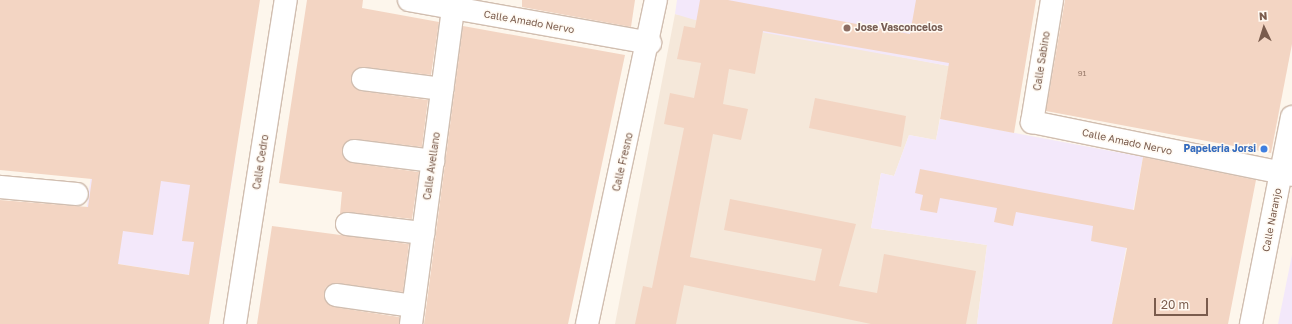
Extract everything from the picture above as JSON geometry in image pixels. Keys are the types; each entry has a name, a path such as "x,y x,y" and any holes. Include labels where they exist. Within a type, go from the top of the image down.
{"street":[{"name":"Calle Cedro","path":"235,324 286,0"},
{"name":"Calle Amado Nervo","path":"409,0 650,43"},
{"name":"Calle Fresno","path":"587,324 650,43 656,0"},
{"name":"Calle Sabino","path":"1032,122 1052,0"},
{"name":"Calle Avellano","path":"412,315 453,8"},
{"path":"363,79 442,89"},
{"name":"Calle Naranjo","path":"1251,324 1286,174 1292,117"},
{"name":"Calle Amado Nervo","path":"1032,122 1286,174"},
{"path":"354,151 433,161"},
{"path":"0,187 78,194"},
{"path":"347,224 423,233"},
{"path":"336,295 412,315"}],"shaded area":[{"name":"Jose Vasconcelos","path":"677,0 959,0 949,66 695,20 675,14"},
{"path":"675,14 949,66 936,140 909,135 894,176 881,173 871,228 987,245 977,324 615,324"},
{"path":"940,119 1143,157 1112,324 977,324 987,245 871,228 881,173 894,176 909,135 936,140"},
{"path":"96,138 235,159 216,279 80,258"},
{"path":"1292,255 1292,324 1278,324"}],"building":[{"path":"0,0 260,0 209,324 0,324 0,200 88,207 92,179 0,170","holes":["161,181 190,185 182,241 194,242 189,275 118,264 123,231 153,235"]},
{"path":"307,0 363,0 362,8 439,22 431,75 364,67 358,68 351,77 352,84 361,91 428,100 422,147 355,139 349,140 342,149 343,156 352,163 419,172 412,219 348,212 340,214 342,192 279,183"},
{"path":"522,0 635,0 631,27 522,7"},
{"path":"700,0 728,0 910,34 916,0 1036,0 1014,133 940,119 949,63 763,31 755,74 729,69 723,104 748,109 741,140 713,134 690,257 815,281 822,249 724,230 730,199 856,224 839,286 877,293 884,254 976,271 966,324 871,324 684,285 676,324 635,324 643,286 652,288 684,128 664,124 670,93 694,98 701,63 677,59 684,26 695,28"},
{"path":"1065,0 1292,0 1292,44 1271,153 1046,111"},
{"path":"463,26 625,55 568,324 424,324"},
{"path":"815,98 906,116 901,147 809,128"},
{"path":"1143,157 1256,180 1228,324 1112,324 1127,248 1091,241 1093,226 1016,212 1013,226 994,222 997,208 940,198 937,213 920,210 923,195 915,193 920,169 1134,210"},
{"path":"272,226 409,244 403,292 337,283 326,287 324,294 325,300 334,307 399,317 399,324 257,324"}],"place":[{"name":"Jose Vasconcelos","path":"847,28"},
{"name":"Papeleria Jorsi","path":"1264,149"}]}
